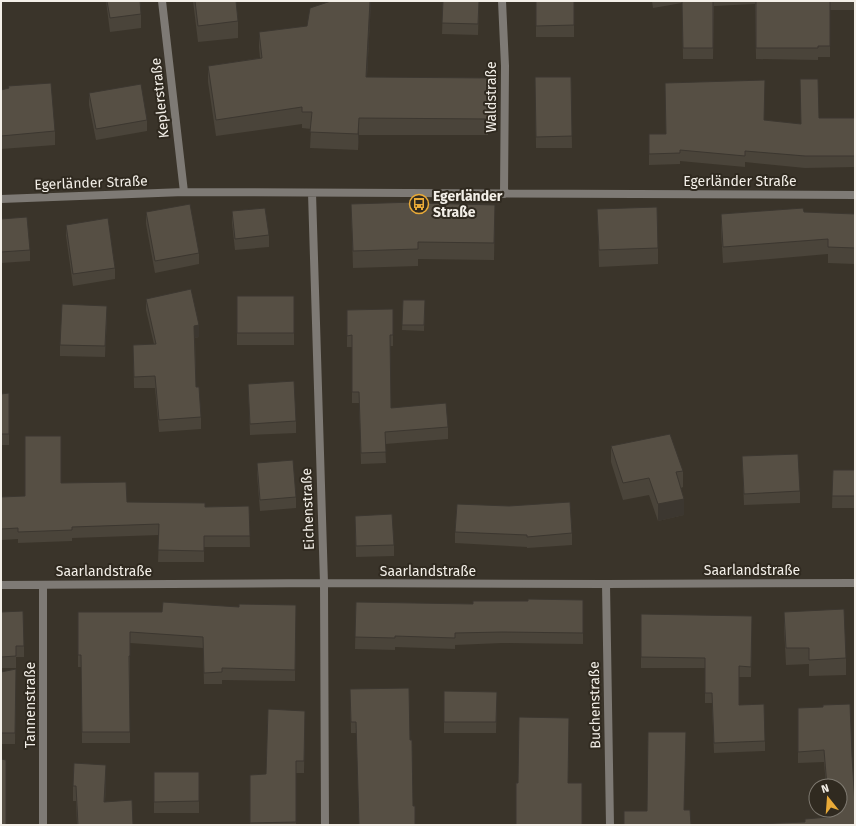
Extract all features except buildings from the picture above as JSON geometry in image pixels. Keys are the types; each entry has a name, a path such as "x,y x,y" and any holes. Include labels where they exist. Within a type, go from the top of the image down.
{"street":[{"name":"Keplerstraße","path":"162,1 184,192"},
{"name":"Waldstraße","path":"502,1 505,66 504,194"},
{"name":"Egerländer Straße","path":"1,199 184,192 855,195"},
{"name":"Eichenstraße","path":"312,193 324,584 325,825"},
{"name":"Saarlandstraße","path":"1,585 855,582"},
{"name":"Tannenstraße","path":"43,584 43,825"},
{"name":"Buchenstraße","path":"606,584 610,825"}],"place":[{"name":"Egerländer Straße","path":"419,204"}]}
